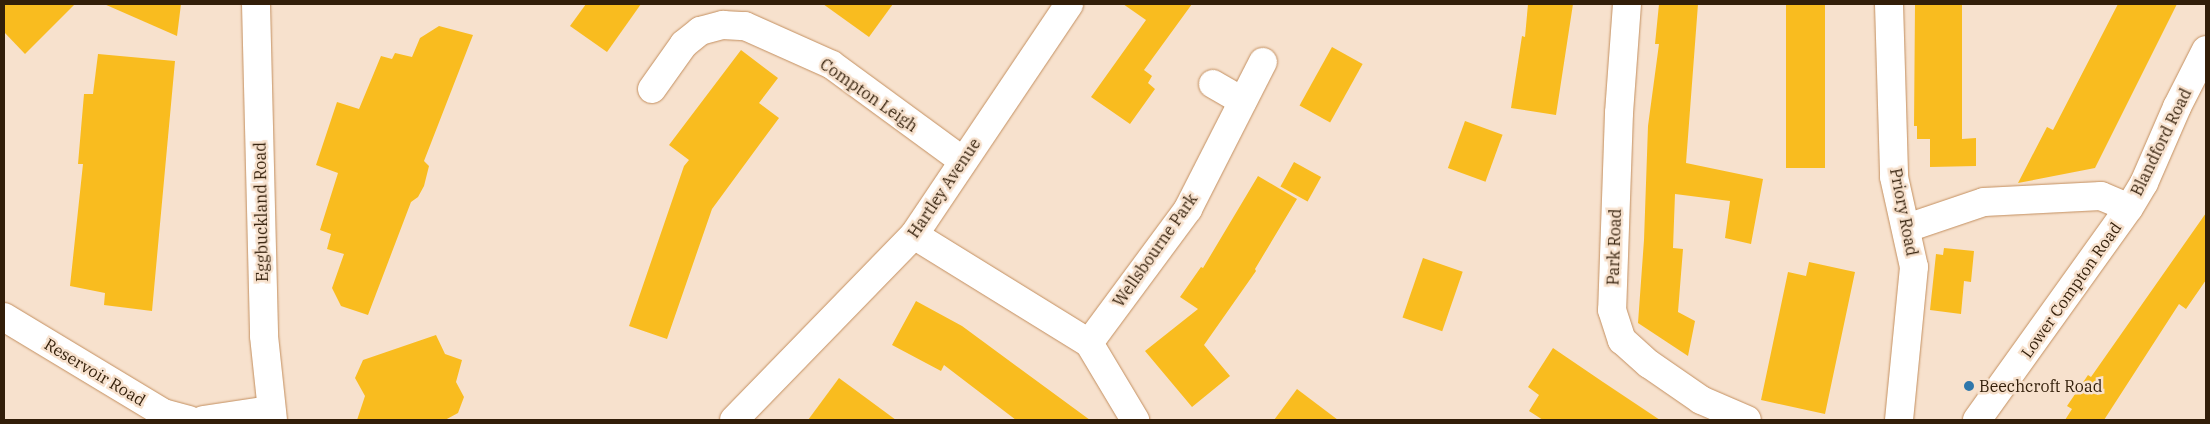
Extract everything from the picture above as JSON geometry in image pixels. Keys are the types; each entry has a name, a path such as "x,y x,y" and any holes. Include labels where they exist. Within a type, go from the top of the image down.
{"street":[{"name":"Eggbuckland Road","path":"256,4 264,336 272,415"},
{"name":"Hartley Avenue","path":"734,420 914,235 1069,4"},
{"name":"Park Road","path":"1627,4 1619,113 1612,310 1622,340 1649,364 1701,400 1747,420"},
{"name":"Priory Road","path":"1889,4 1894,177 1907,228 1914,267 1905,377 1899,420"},
{"name":"Compton Leigh","path":"652,89 684,44 700,31 723,24 744,26 832,65 963,161"},
{"name":"Blandford Road","path":"2129,208 2144,182 2206,50"},
{"name":"Wellsbourne Park","path":"1089,342 1188,209 1263,62"},
{"path":"1213,84 1243,101"},
{"path":"1907,228 1984,202 2102,196 2129,208"},
{"name":"Lower Compton Road","path":"1977,420 2129,208"},
{"path":"914,235 1089,342 1135,420"},
{"name":"Reservoir Road","path":"4,317 160,417 189,420"},
{"path":"203,420 272,415"}],"building":[{"path":"4,4 75,4 25,54 4,32"},
{"path":"104,4 181,4 177,36"},
{"path":"586,4 641,4 607,52 570,26"},
{"path":"823,4 893,4 869,37"},
{"path":"1123,4 1192,4 1144,70 1152,76 1148,83 1155,89 1130,124 1091,97 1146,20"},
{"path":"1528,4 1573,4 1556,115 1511,108 1522,36 1525,37"},
{"path":"1659,4 1698,4 1686,163 1763,179 1751,244 1725,238 1730,201 1675,194 1673,248 1683,249 1678,312 1695,321 1688,356 1638,323 1644,240 1648,126 1659,44 1655,44"},
{"path":"1786,4 1825,4 1825,168 1786,168"},
{"path":"1915,4 1962,4 1962,139 1976,138 1976,166 1930,167 1930,139 1917,139 1917,126 1914,126"},
{"path":"2118,4 2177,4 2095,168 2018,183 2047,127 2053,130"},
{"path":"439,26 473,35 424,161 429,166 424,186 418,197 411,202 368,315 341,306 332,288 344,254 327,249 331,234 320,230 338,173 316,165 337,102 359,109 381,56 392,59 395,53 412,57 420,38"},
{"path":"1332,47 1363,64 1330,123 1300,106"},
{"path":"741,50 778,78 759,103 779,118 712,209 667,339 629,326 684,166 689,160 669,145"},
{"path":"98,54 175,61 152,311 104,305 105,293 70,286 83,164 78,164 84,94 93,94"},
{"path":"1465,121 1503,135 1485,182 1448,168"},
{"path":"1294,162 1321,177 1308,202 1280,186"},
{"path":"1258,176 1297,199 1255,269 1256,271 1204,345 1230,376 1192,407 1145,351 1198,309 1180,297 1201,267 1203,268"},
{"path":"2206,213 2206,280 2186,309 2179,304 2104,420 2065,420 2072,409 2067,406 2088,375 2091,377"},
{"path":"1944,248 1974,251 1971,282 1964,281 1961,314 1930,310 1936,254 1943,255"},
{"path":"1423,258 1463,272 1442,331 1402,318"},
{"path":"1809,262 1855,272 1825,414 1761,400 1788,272 1806,276"},
{"path":"916,301 962,326 1090,420 1016,420 944,365 941,371 892,345"},
{"path":"436,335 445,354 462,360 456,382 464,397 458,413 445,420 357,420 365,396 355,378 363,360"},
{"path":"1553,348 1660,420 1543,420 1529,411 1539,395 1528,387"},
{"path":"839,378 896,420 808,420"},
{"path":"1297,389 1338,420 1274,420"}],"place":[{"name":"Beechcroft Road","path":"1969,386"}]}
